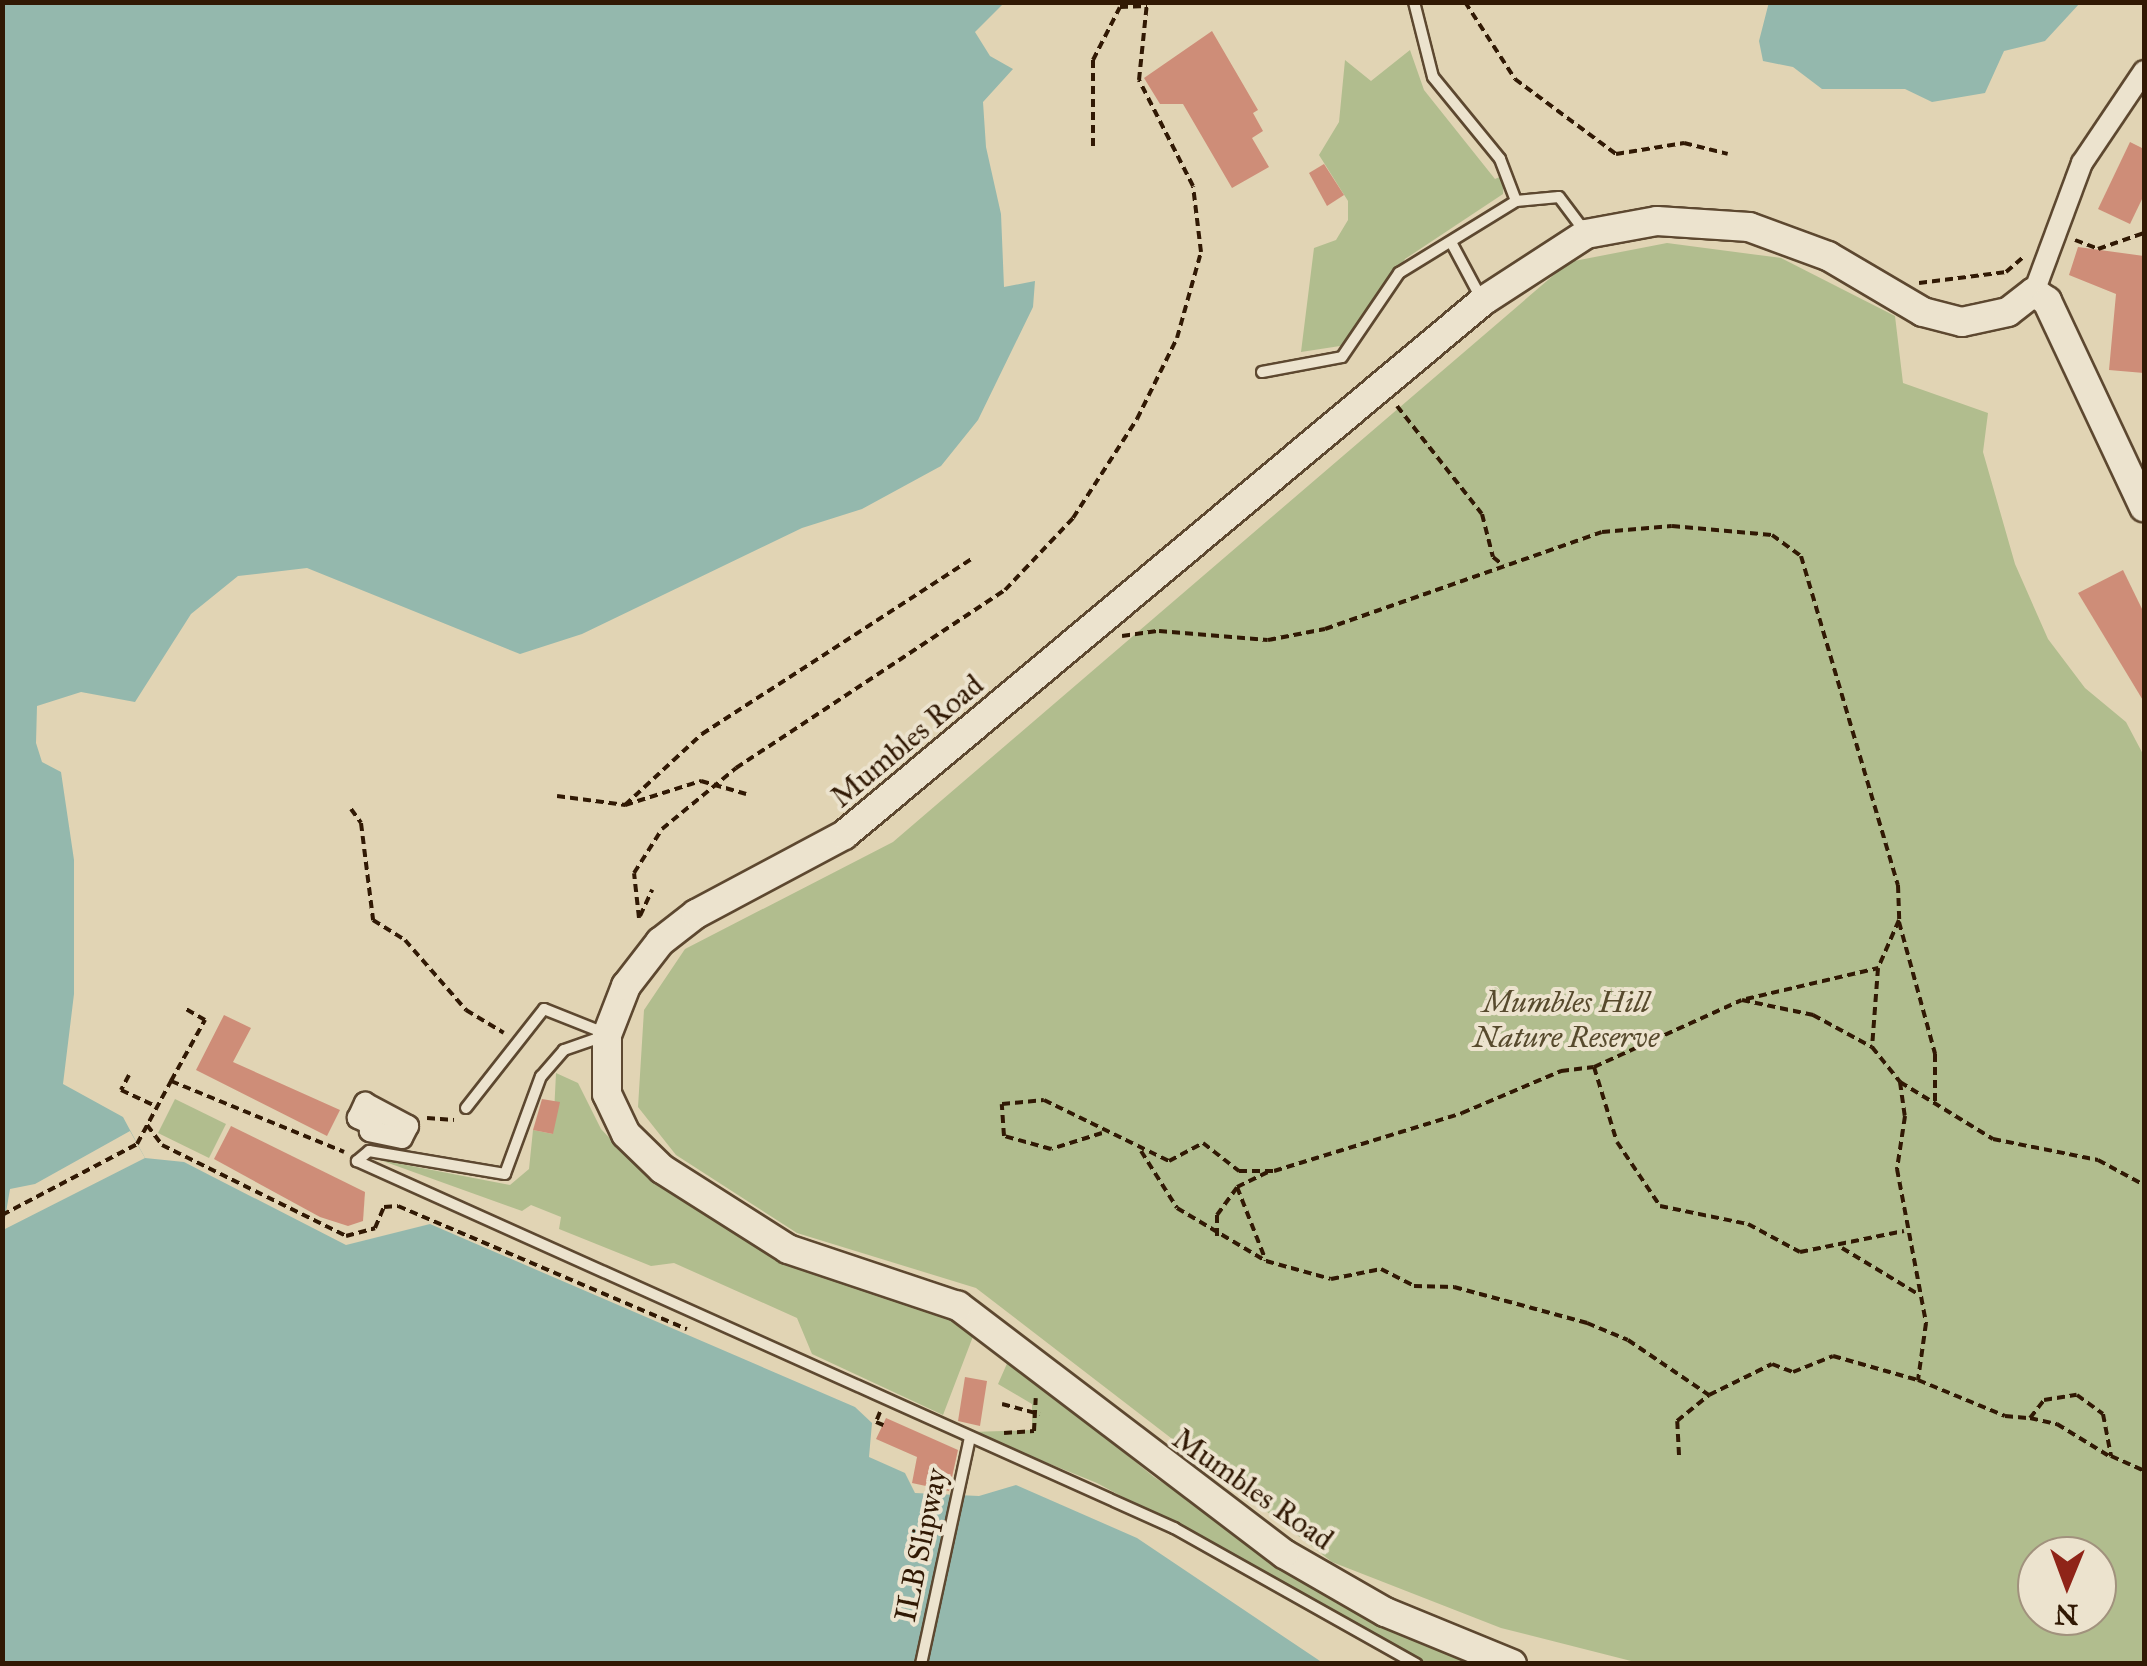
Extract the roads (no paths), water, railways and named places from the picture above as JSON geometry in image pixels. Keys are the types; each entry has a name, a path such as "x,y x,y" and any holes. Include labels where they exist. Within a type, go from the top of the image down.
{"street":[{"path":"2144,71 2082,163 2034,292 2046,301 2144,507"},
{"name":"Mumbles Road","path":"1512,1664 1385,1612 1284,1554 958,1306 788,1249 694,1194 643,1152 614,1113 603,1074 608,1035 626,986 660,942 844,835 1482,301 1586,234 1657,221 1749,227 1828,256 1923,312 1962,322 2008,312 2034,292"}],"lane":[{"path":"1414,2 1433,77 1500,159 1516,201"},
{"path":"1262,372 1342,358 1399,273 1516,201 1559,197 1586,234"},
{"path":"1451,242 1482,301"},
{"path":"466,1108 544,1009 608,1035"},
{"path":"608,1035 564,1050 541,1076 505,1174 356,1154 364,1170 1174,1528 1416,1664"},
{"name":"ILB Slipway","path":"921,1664 970,1437"}],"water":[{"path":"1769,2 2080,3 2045,41 2004,51 1985,93 1932,102 1905,89 1822,89 1793,67 1763,61 1759,41"},
{"path":"3,3 1004,3 975,32 990,56 1013,69 983,102 986,147 1001,214 1004,287 1035,281 1033,307 978,420 941,466 862,509 802,528 582,634 520,654 307,568 238,576 191,614 135,702 81,692 37,706 36,743 42,762 61,772 74,860 74,994 63,1084 123,1117 145,1158 184,1162 346,1245 430,1224 855,1407 872,1423 869,1457 905,1473 915,1493 979,1496 1016,1485 1137,1538 1323,1663 3,1664"}],"park label":[{"name":"Mumbles Hill Nature Reserve","path":"1566,1019"}]}
